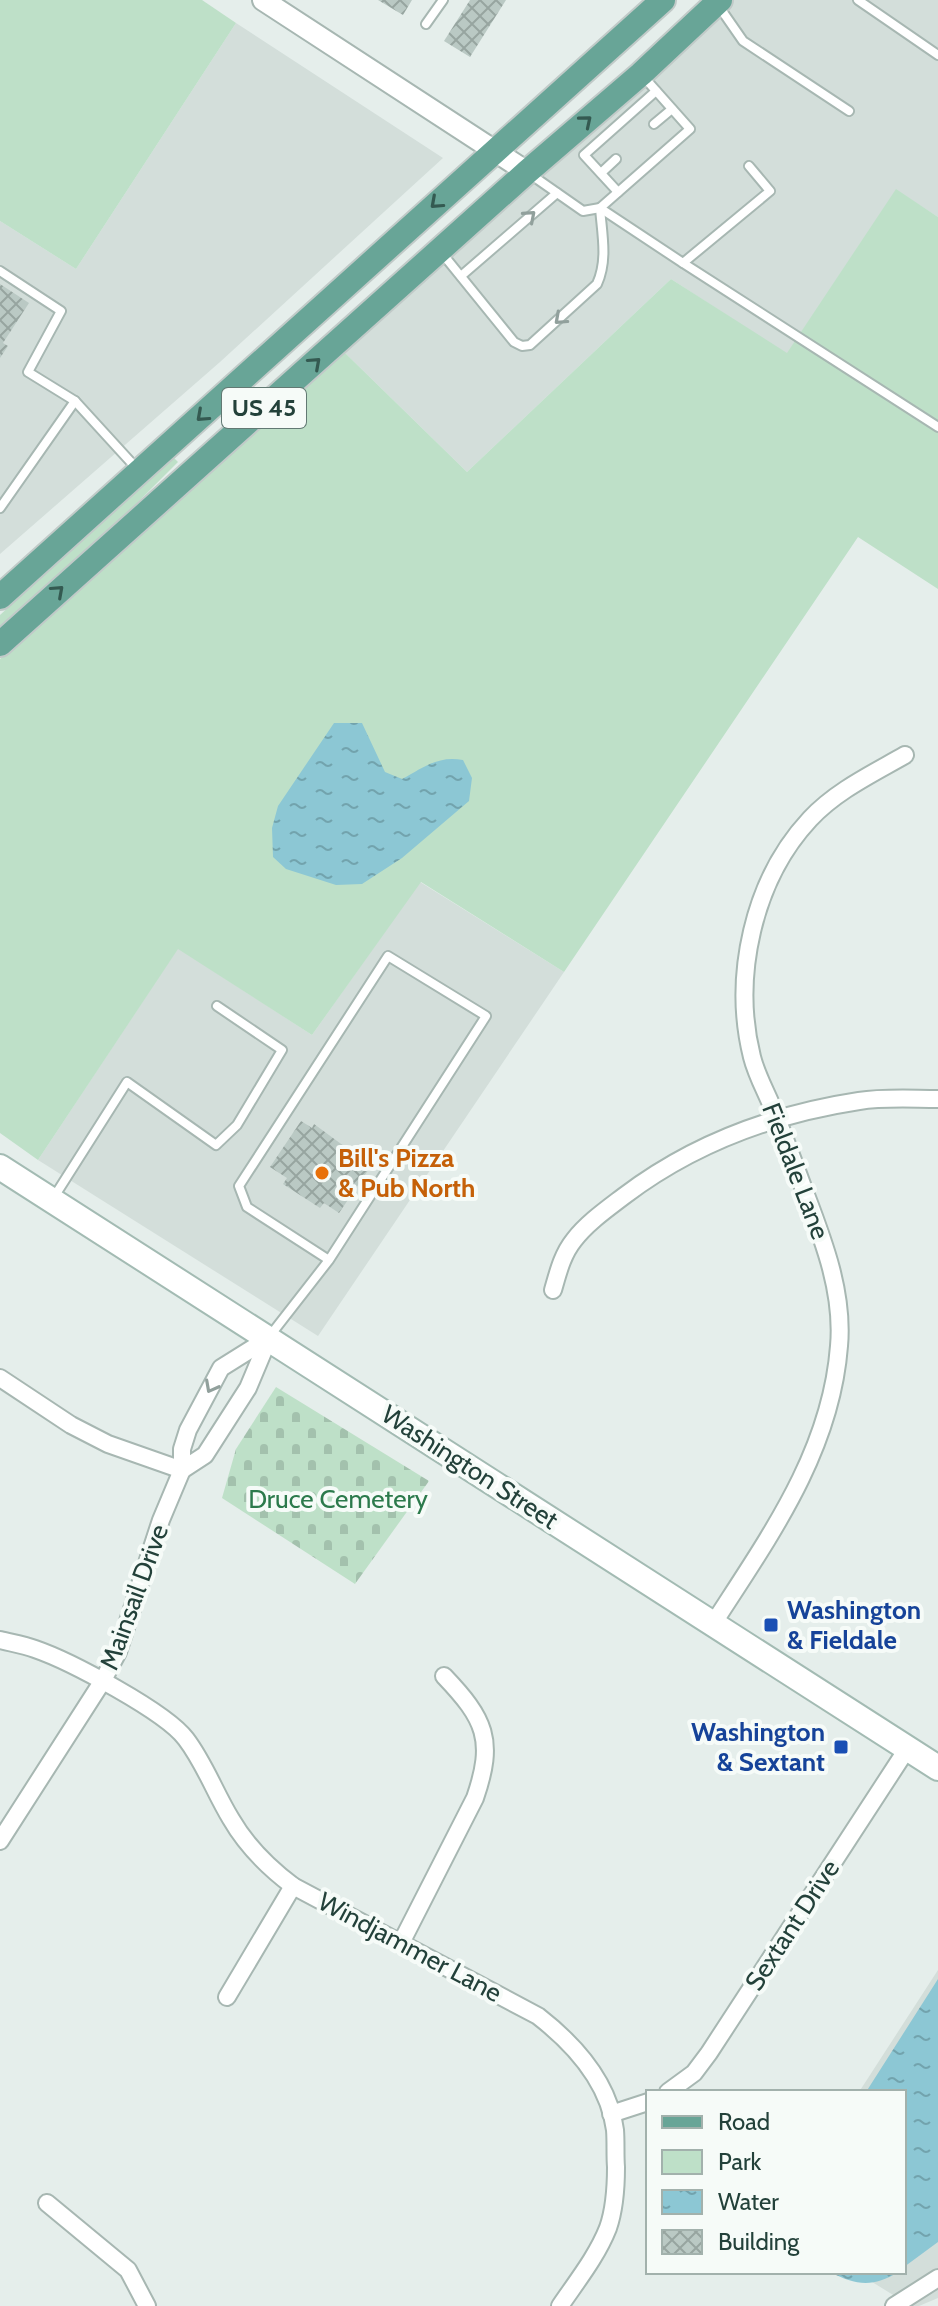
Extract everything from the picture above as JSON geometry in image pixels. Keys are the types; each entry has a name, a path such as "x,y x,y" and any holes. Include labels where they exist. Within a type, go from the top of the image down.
{"main road":[{"name":"US 45","path":"0,597 663,0"},
{"name":"US 45","path":"0,644 527,172 648,83 718,2"},
{"name":"Washington Street","path":"0,1167 938,1768"}],"street":[{"path":"263,0 527,172"},
{"name":"Fieldale Lane","path":"713,1624 812,1459 826,1418 840,1343 836,1295 824,1243 753,1060 744,994 750,941 769,881 790,844 810,818 841,793 905,755"},
{"path":"553,1290 563,1258 574,1239 646,1179 693,1152 732,1133 777,1118 861,1100 938,1099"},
{"name":"Mainsail Drive","path":"182,1470 205,1455 248,1388 269,1338"},
{"name":"Mainsail Drive","path":"0,1841 102,1682 128,1625 161,1520 182,1470 182,1449 188,1430 221,1368 269,1338"},
{"path":"0,1378 71,1425 108,1444 182,1470"},
{"name":"Windjammer Lane","path":"0,1640 51,1655 102,1682 178,1730 210,1775 231,1820 270,1868 293,1886 538,2016 561,2034 583,2058 600,2085 615,2130 616,2192 609,2226 597,2251 560,2306"},
{"path":"401,1943 475,1798 484,1772 486,1752 483,1731 469,1703 444,1676"},
{"name":"Sextant Drive","path":"671,2090 694,2073 709,2053 907,1749"},
{"path":"227,1997 293,1886"},
{"path":"611,2114 646,2103"},
{"path":"47,2203 128,2270 147,2306"},
{"path":"894,2306 938,2278"}],"lane":[{"path":"426,24 443,0"},
{"path":"858,0 938,55"},
{"path":"718,2 743,41 849,111"},
{"path":"527,172 583,211 600,208 690,129 648,83 584,155 618,192"},
{"path":"654,124 672,109"},
{"path":"601,173 616,159"},
{"path":"683,263 770,191 749,166"},
{"path":"461,276 557,193"},
{"path":"600,208 938,427"},
{"path":"440,251 514,342 526,346 592,290 603,265 600,208"},
{"path":"0,271 61,311 28,372 75,401 140,473"},
{"path":"0,508 75,401"},
{"path":"269,1338 329,1260 486,1016 388,956 239,1186 247,1207 329,1260"},
{"path":"52,1201 127,1082 216,1145 237,1125 282,1050 217,1006"}],"shaded area":[{"path":"722,0 938,0 938,217 896,190 787,354 671,279 467,472 342,350"},
{"path":"236,23 443,158 220,362 0,554 0,221 76,269"},
{"path":"420,882 564,972 318,1336 38,1160 178,948 312,1035"},
{"path":"938,1970 938,2298 919,2306 911,2306 859,2274 906,2274 906,2090 860,2090"}],"green space":[{"path":"0,0 202,0 236,23 76,269 0,221"},
{"path":"896,189 938,217 938,589 858,537 564,972 421,882 312,1035 178,949 38,1160 0,1133 0,659 342,350 467,472 671,279 787,353"},
{"path":"173,457 178,462 109,531 0,629 0,615"},
{"name":"Druce Cemetery","path":"276,1387 429,1481 355,1584 222,1498 236,1449"}],"water":[{"path":"334,723 362,723 385,772 402,779 446,759 463,760 472,778 469,801 402,858 362,884 336,885 286,869 273,857 272,828 278,806"},
{"path":"938,1979 938,2242 906,2266 906,2090 867,2090"},
{"path":"834,2274 894,2274 880,2281 864,2283"}],"building":[{"path":"378,0 412,0 403,15"},
{"path":"470,0 506,0 470,57 444,41"},
{"path":"0,284 29,303 3,343 8,346 0,358"},
{"name":"Bill's Pizza & Pub North","path":"301,1121 312,1128 314,1124 371,1166 339,1213 324,1203 320,1208 283,1184 287,1178 270,1167"}],"place":[{"name":"Bill's Pizza & Pub North","path":"322,1173"},
{"name":"Washington & Fieldale","path":"771,1625"},
{"name":"Washington & Sextant","path":"841,1747"}]}
